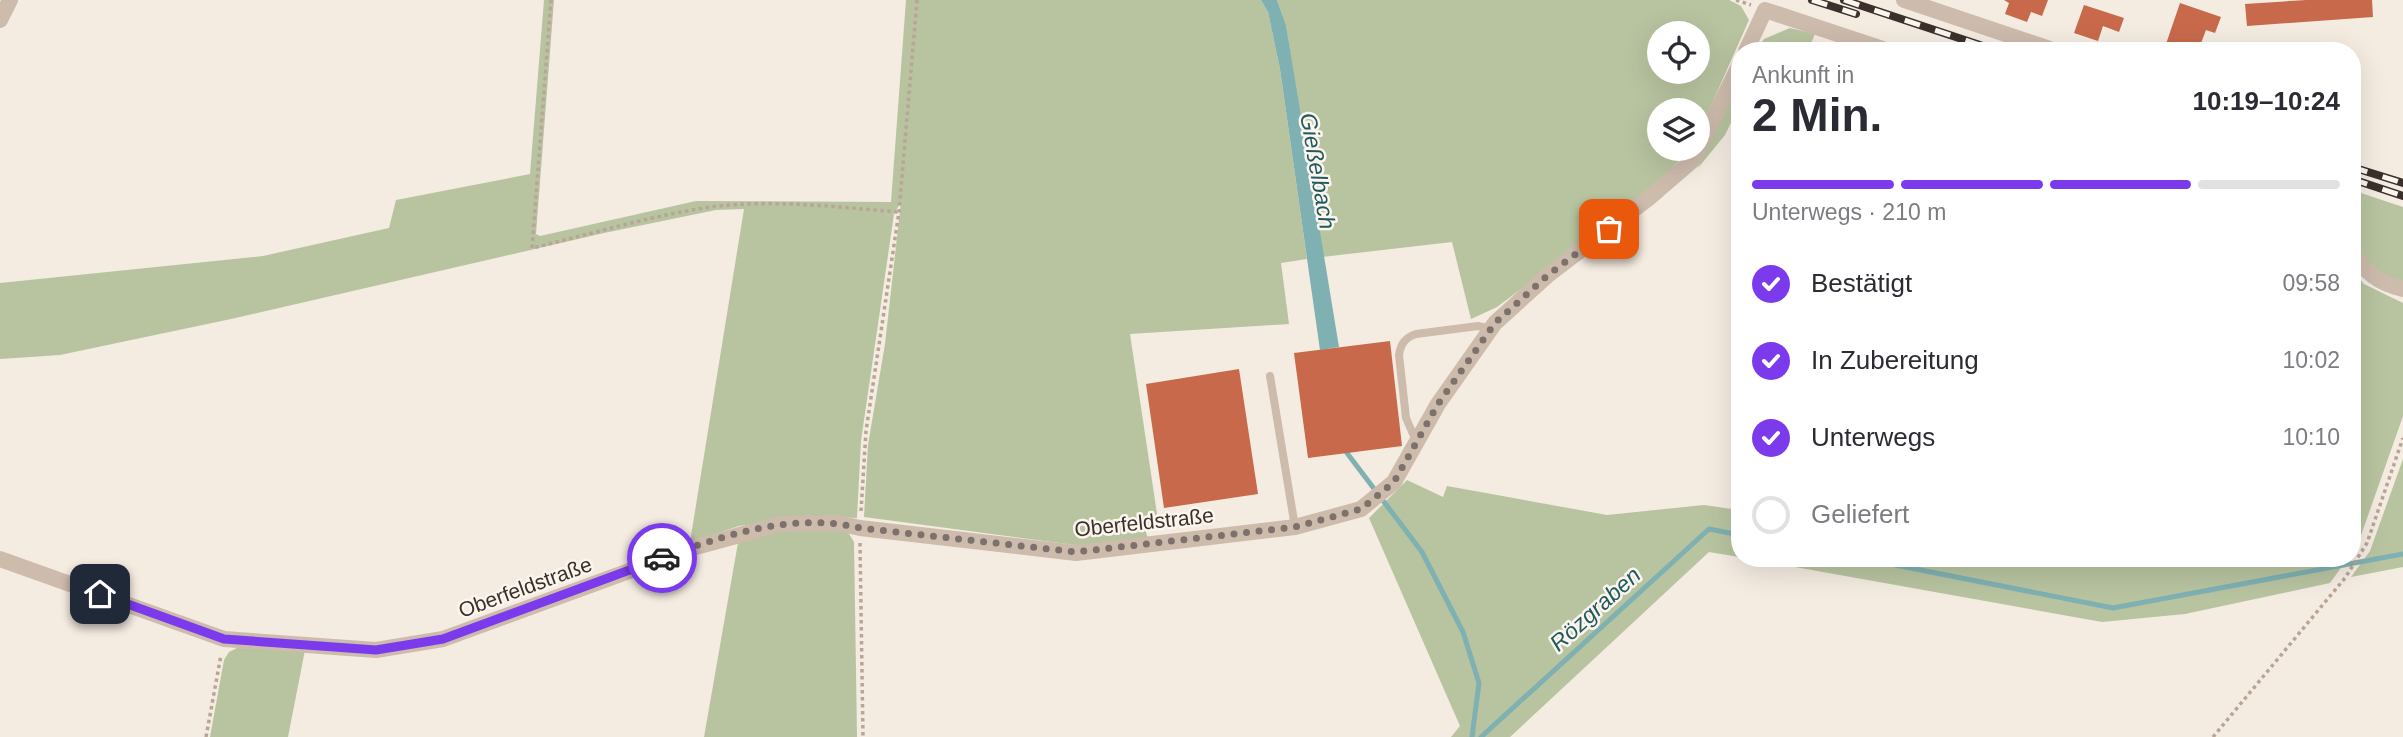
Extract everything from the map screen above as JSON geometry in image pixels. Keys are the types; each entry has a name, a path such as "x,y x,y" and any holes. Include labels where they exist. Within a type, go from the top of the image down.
{"street":[{"path":"0,20 10,0"},
{"path":"1904,0 2029,42"},
{"path":"1750,42 1765,10 1862,42"},
{"path":"1417,443 1438,404 1491,328 1548,275 1650,198 1693,160 1731,82"},
{"path":"2361,264 2370,275 2403,289"},
{"name":"Oberfeldstraße","path":"0,559 224,639 376,650 443,639 692,548 780,524 837,523 860,528 1076,552 1295,527 1361,509 1394,482 1417,443"}],"lane":[{"path":"1417,443 1406,418 1400,345 1407,337 1416,334 1478,326 1491,328"},
{"path":"1270,376 1295,527"}],"path":[{"path":"551,0 532,248 712,207 757,204 899,212"},
{"path":"863,737 860,528 866,431 899,212 916,0"},
{"path":"2361,553 2367,543 2403,438"},
{"path":"2213,737 2352,567"},
{"path":"206,737 224,639"}],"green space":[{"path":"544,0 554,0 536,234 540,236 696,201 891,202 906,0 1261,0 1268,12 1280,69 1307,259 1281,263 1289,324 1130,334 1159,527 1145,529 1148,539 1082,546 864,517 868,445 885,344 901,202 894,214 861,441 857,518 807,516 739,526 690,542 744,209 716,210 604,233 231,319 60,355 0,359 0,283 263,256 389,228 396,200 530,174"},
{"path":"1277,0 1729,0 1741,6 1749,20 1739,42 1731,42 1731,61 1710,108 1710,98 1647,98 1647,161 1679,161 1639,201 1497,307 1471,319 1452,242 1322,257 1286,25"},
{"path":"1790,28 1815,34 1812,42 1762,42"},
{"path":"1731,96 1731,123 1710,153 1710,142"},
{"path":"2361,193 2403,207 2403,283 2372,267 2363,258"},
{"path":"2361,280 2403,303 2403,416 2361,535"},
{"path":"2403,459 2403,567 2351,577 2361,567 2370,551"},
{"path":"1407,480 1443,497 1447,486 1607,515 1704,505 1731,509 1731,556 1709,552 1510,737 1451,737 1460,726 1369,518"},
{"path":"809,527 848,532 854,542 857,737 704,737 739,537"},
{"path":"1795,567 2342,567 2330,583 2185,614 2102,622"},
{"path":"237,648 305,650 288,737 210,737 224,660 229,652"}],"water":[{"path":"1261,0 1277,0 1286,25 1339,347 1320,350 1280,69 1268,12"}],"building":[{"path":"2004,0 2048,0 2042,16 2031,12 2027,22 2005,14 2009,3"},
{"path":"2372,0 2373,17 2247,26 2245,4"},
{"path":"2180,3 2221,17 2215,33 2206,30 2201,42 2167,42"},
{"path":"2084,5 2124,18 2119,32 2103,26 2098,41 2074,33"},
{"path":"1390,341 1402,446 1308,458 1294,353"},
{"path":"1239,369 1258,494 1164,508 1146,384"}],"waterway":[{"name":"Gießelbach","path":"1347,453 1422,552 1463,632 1479,683 1472,737"},
{"name":"Rözgraben","path":"1481,737 1709,529 1731,533"},
{"name":"Rözgraben","path":"2361,562 2403,554"},
{"name":"Rözgraben","path":"1906,567 2113,608 2333,567"}],"railway":[{"path":"1812,0 1856,14"},
{"path":"1844,0 1971,42"},
{"path":"2361,170 2403,183"},
{"path":"2361,182 2403,196"}],"way so far":[{"path":"662,558 780,524 837,523 860,528 1076,552 1295,527 1361,509 1394,482 1438,404 1495,323 1548,275 1609,229"}],"route":[{"path":"100,594 224,639 376,650 443,639 662,558"}]}
